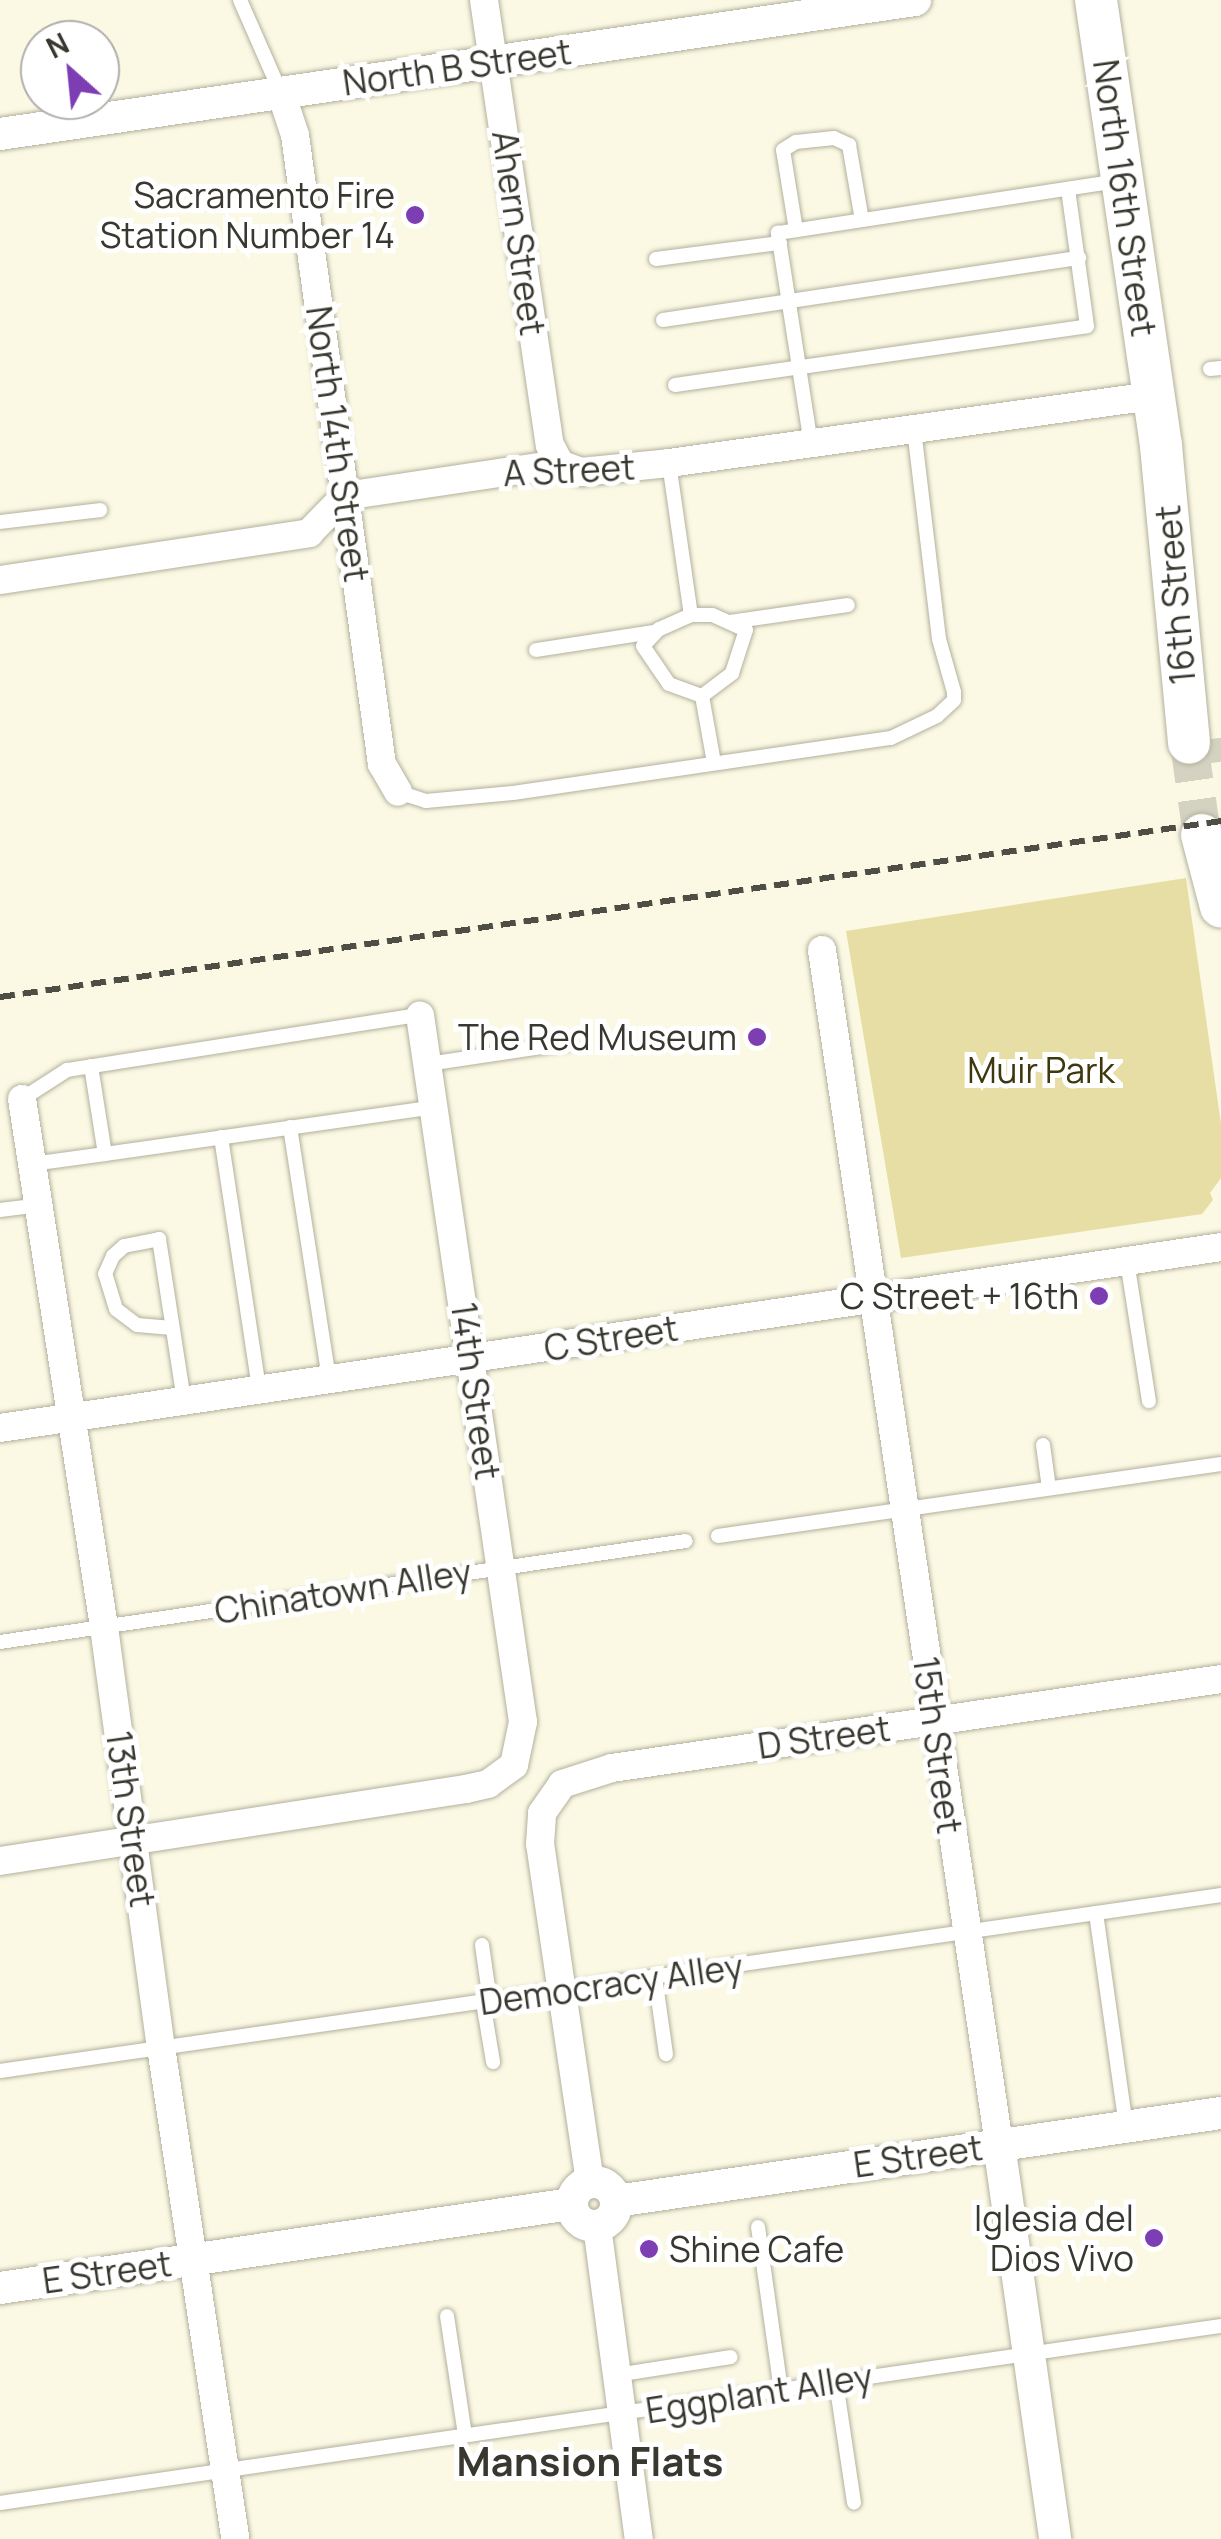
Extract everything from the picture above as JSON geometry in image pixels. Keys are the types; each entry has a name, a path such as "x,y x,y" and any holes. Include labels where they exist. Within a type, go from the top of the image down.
{"main road":[{"name":"North 16th Street","path":"1096,0 1154,396"},
{"name":"16th Street","path":"1154,396 1204,741"},
{"path":"1202,835 1221,907"}],"street":[{"name":"Ahern Street","path":"484,0 550,445 560,464"},
{"name":"North B Street","path":"0,134 915,0"},
{"name":"North 14th Street","path":"281,93 295,136 382,764 398,792"},
{"name":"A Street","path":"346,496 560,464 581,472 669,463 1154,396"},
{"path":"0,580 309,533 346,496"},
{"name":"15th Street","path":"822,950 1055,2539"},
{"name":"14th Street","path":"134,1841 466,1790 488,1784 514,1765 523,1722 420,1015"},
{"name":"13th Street","path":"22,1099 104,1627 161,2047 235,2539"},
{"name":"C Street","path":"0,1428 1221,1247"},
{"name":"D Street","path":"562,1991 540,1844 542,1813 552,1794 568,1780 596,1771 1221,1679"},
{"path":"0,1861 134,1841"},
{"path":"562,1991 639,2539"},
{"name":"E Street","path":"0,2288 1221,2113"}],"lane":[{"path":"240,0 281,93"},
{"path":"796,230 783,150 796,142 834,138 849,145 862,220"},
{"path":"811,444 778,233 1124,180"},
{"path":"675,386 1087,326 1068,189"},
{"path":"656,259 780,243"},
{"path":"663,320 1079,258"},
{"path":"398,792 426,801 456,801 891,738 937,716 954,700 937,623 914,430"},
{"path":"669,463 692,615"},
{"path":"0,522 100,510"},
{"path":"730,622 848,604"},
{"path":"536,650 656,632 692,615 730,622 746,630 743,650 732,672 702,696"},
{"path":"656,632 643,646 654,666 678,690 702,696"},
{"path":"702,696 714,763"},
{"path":"22,1099 67,1070 420,1015"},
{"path":"428,1064 569,1043"},
{"path":"91,1066 105,1154"},
{"path":"32,1164 435,1107"},
{"path":"290,1128 329,1378"},
{"path":"222,1137 259,1389"},
{"path":"0,1210 38,1205"},
{"path":"172,1328 137,1325 116,1309 105,1274 113,1256 124,1246 158,1238 184,1400"},
{"path":"1127,1261 1150,1401"},
{"path":"1042,1445 1049,1488"},
{"path":"718,1536 1221,1464"},
{"name":"Chinatown Alley","path":"0,1642 686,1540"},
{"name":"Democracy Alley","path":"0,2071 1221,1895"},
{"path":"1096,1913 1126,2127"},
{"path":"482,1945 493,2062"},
{"path":"655,1977 666,2054"},
{"path":"758,2227 782,2390"},
{"path":"446,2316 465,2435"},
{"name":"Eggplant Alley","path":"0,2503 1221,2326"},
{"path":"616,2375 732,2357"},
{"path":"836,2382 854,2503"}],"green space":[{"name":"Muir Park","path":"1186,878 1221,1124 1221,1178 1210,1193 1213,1200 1202,1214 901,1258 846,931"}],"tunnel":[{"path":"1218,738 1221,762"},
{"path":"1189,743 1202,835"}],"railway":[{"path":"0,997 1221,821"}],"place":[{"name":"Sacramento Fire Station Number 14","path":"415,215"},
{"name":"The Red Museum","path":"757,1037"},
{"name":"C Street + 16th","path":"1099,1296"},
{"name":"Iglesia del Dios Vivo","path":"1154,2238"},
{"name":"Shine Cafe","path":"649,2249"}],"district":[{"name":"Mansion Flats","path":"590,2461"}]}
